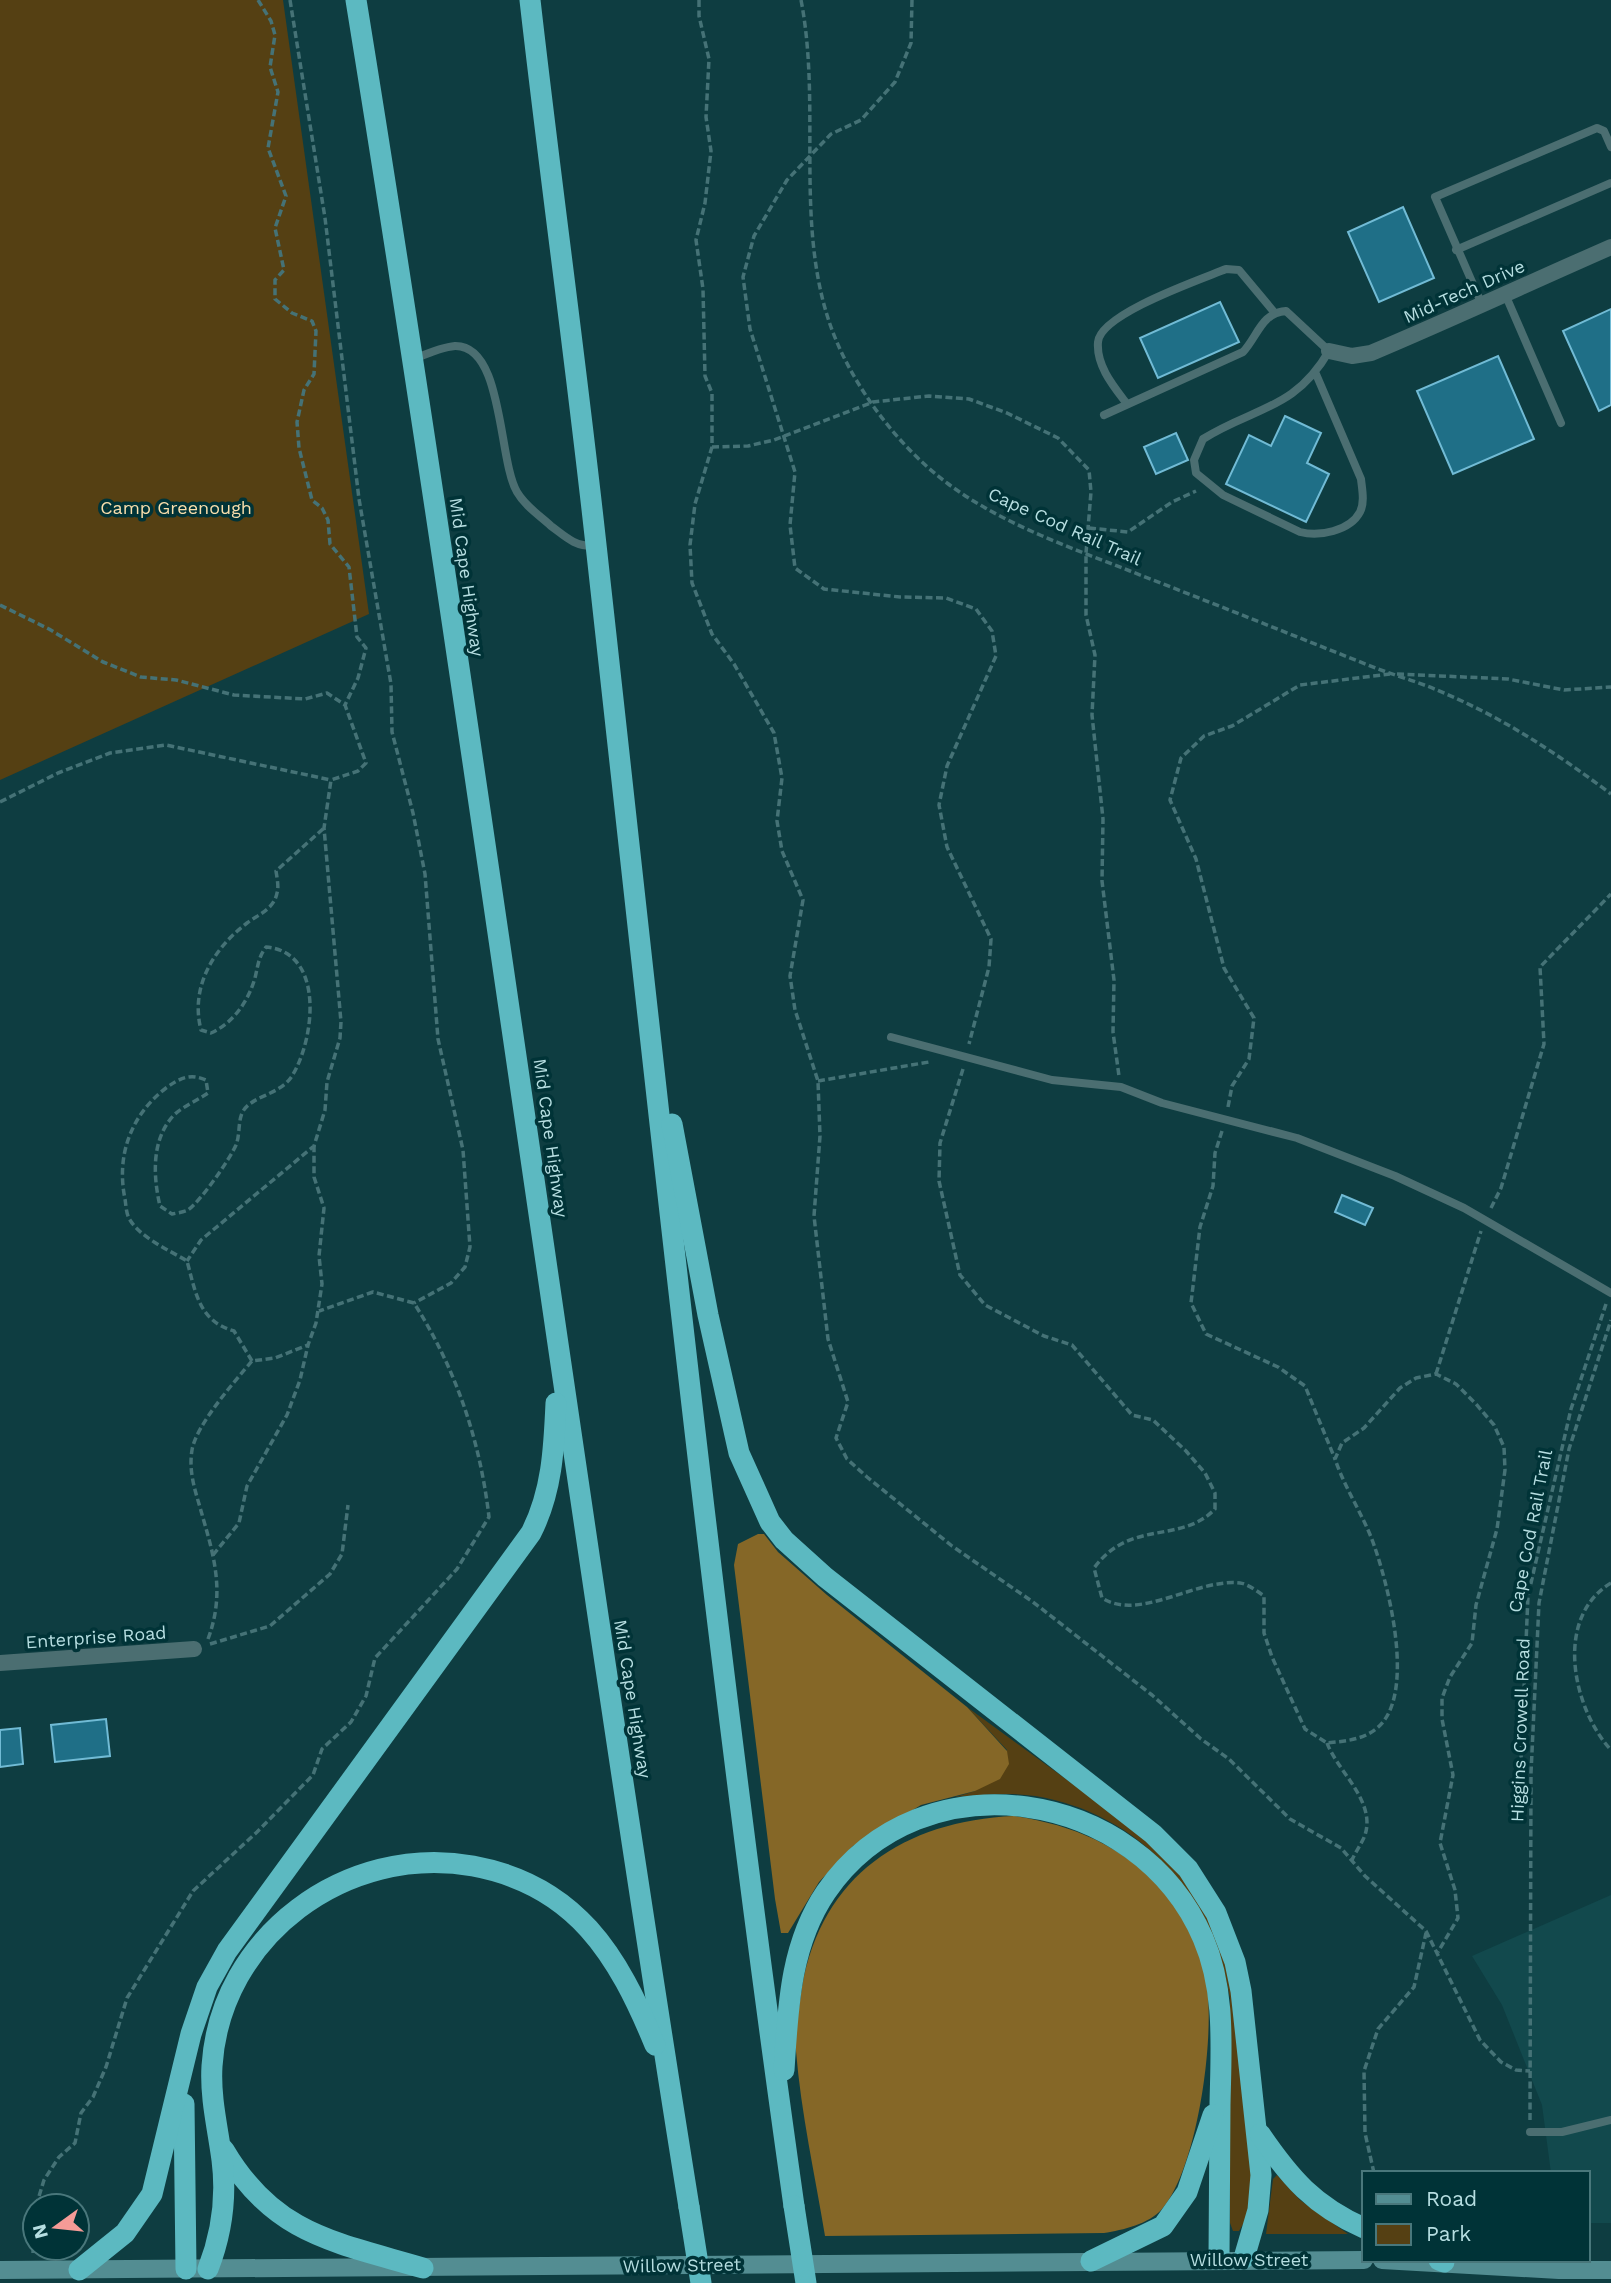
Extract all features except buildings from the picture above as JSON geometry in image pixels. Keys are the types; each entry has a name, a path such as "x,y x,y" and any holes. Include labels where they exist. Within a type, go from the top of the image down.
{"highway":[{"name":"Mid Cape Highway","path":"356,0 412,360 558,1356 701,2283"},
{"path":"530,0 596,546 644,988 741,1816 806,2283"},
{"path":"644,988 739,1453 770,1522 801,1557 1135,1818 1188,1869 1216,1913 1235,1962 1244,2004 1259,2132 1260,2193 1244,2258"},
{"path":"79,2270 125,2233 152,2194 207,1987 227,1951 531,1533 543,1506 550,1477 558,1356"},
{"path":"781,2117 791,1982 804,1935 825,1894 855,1860 896,1831 940,1813 986,1804 1038,1808 1085,1822 1128,1845 1167,1880 1195,1921 1217,1984 1221,2014 1219,2258"},
{"path":"208,2269 216,2247 224,2207 212,2090 215,2042 228,1997 253,1953 285,1918 321,1891 352,1877 403,1864 451,1862 496,1871 559,1900 593,1930 618,1964 668,2080"},
{"path":"186,2269 184,2089 187,2057"},
{"path":"1091,2261 1150,2235 1163,2226 1176,2210 1194,2175 1220,2093"},
{"path":"1259,2132 1293,2181 1308,2195 1362,2227"},
{"path":"219,2142 247,2185 281,2216 323,2238 423,2268"}],"main road":[{"name":"Willow Street","path":"0,2270 423,2268 1219,2258 1362,2260"},
{"path":"1454,2262 1559,2270 1611,2270"},
{"path":"1559,2270 1611,2282"}],"street":[{"name":"Mid-Tech Drive","path":"1329,351 1352,356 1371,353 1483,307 1505,294 1611,247"},
{"name":"Enterprise Road","path":"0,1663 200,1647"}],"lane":[{"path":"1483,307 1435,201 1439,195 1597,128 1602,128 1611,147"},
{"path":"1456,250 1611,183"},
{"path":"1127,404 1108,379 1098,341 1103,328 1123,314 1226,269 1239,270 1274,312"},
{"path":"1505,294 1561,422"},
{"path":"1104,415 1243,352 1257,338 1265,318 1274,312 1286,311 1296,317 1329,351 1316,374 1273,407 1203,439 1194,460 1196,473 1208,485 1289,527 1314,536 1334,531 1360,512 1363,496 1361,479 1316,374"},
{"path":"412,360 456,346 478,355 487,370 496,400 505,462 517,493 569,541 582,546 596,546"},
{"path":"891,1037 1052,1080 1121,1087 1162,1102 1297,1138 1395,1176 1486,1220 1611,1293"},
{"path":"1530,2132 1562,2132 1611,2120"}],"path":[{"path":"258,0 271,21 275,35 270,67 278,92 268,148 286,196 275,228 284,270 275,279 275,299 292,313 312,321 316,331 314,374 304,390 297,422 299,448 312,500 322,508 328,520 330,544 349,567 357,637 366,648 358,678 345,705"},
{"path":"290,0 324,218 359,499 391,684 392,732 414,813 425,874 438,1039 463,1150 470,1247 465,1267 451,1283 414,1303"},
{"path":"699,0 699,16 709,59 706,117 711,151 705,203 695,240 703,289 705,376 712,393 712,447 695,504 690,545 692,583 712,634 734,664 774,733 782,778 777,821 782,851 803,900 790,976 795,1010 818,1081 820,1136 814,1216 828,1339 848,1402 836,1438 847,1459 952,1546 1033,1602 1152,1695 1201,1739 1229,1759 1290,1819 1341,1848 1426,1931 1480,2040 1501,2062 1516,2070 1530,2071"},
{"name":"Cape Cod Rail Trail","path":"801,0 806,26 815,259 827,316 849,368 916,455 946,482 979,505 1086,553 1391,674 1436,689 1518,728 1611,794"},
{"path":"912,0 911,43 895,82 860,120 831,134 786,180 754,236 743,276 750,329 795,472 790,526 795,568 824,589 946,598 976,609 992,631 996,656 947,766 939,804 947,847 991,939 989,967 940,1143 939,1181 960,1275 985,1305 1044,1336 1072,1345 1132,1415 1153,1420 1205,1473 1215,1493 1216,1509 1205,1520 1124,1540 1103,1556 1094,1568 1102,1598 1115,1606 1139,1605 1214,1584 1243,1583 1264,1595 1264,1633 1305,1729 1327,1743 1333,1760 1365,1810 1364,1835 1352,1861"},
{"path":"712,447 748,446 783,436 873,402 929,396 969,399 1007,413 1058,439 1089,470 1086,615 1095,655 1092,715 1103,819 1102,881 1114,980 1112,1032 1121,1087"},
{"path":"1089,528 1128,532 1172,502 1208,485"},
{"path":"0,605 49,629 103,662 141,677 176,680 234,695 305,699 327,694 345,705 366,763 359,772 331,780 166,745 110,753 58,773 0,802"},
{"path":"1327,1743 1357,1740 1379,1727 1391,1705 1398,1644 1394,1616 1371,1538 1305,1387 1278,1367 1206,1334 1191,1303 1200,1227 1213,1185 1215,1153 1227,1118 1231,1086 1249,1059 1254,1018 1224,968 1196,859 1170,800 1181,758 1204,736 1232,726 1300,685 1391,674 1508,679 1564,690 1611,687"},
{"path":"213,1555 239,1523 247,1486 287,1415 300,1380 319,1311 322,1283 319,1256 324,1208 314,1177 314,1146 325,1110 327,1082 340,1038 341,1022 324,828 331,780"},
{"path":"252,1361 234,1331 215,1325 199,1303 187,1261 139,1230 128,1218 121,1181 123,1155 132,1128 150,1101 178,1079 195,1075 206,1080 208,1093 176,1114 161,1137 153,1176 160,1206 173,1214 189,1209 236,1144 242,1112 254,1100 272,1095 284,1087 293,1074 312,1008 305,977 290,954 280,948 266,947 258,958 254,980 233,1019 211,1033 201,1030 196,1011 199,985 217,953 247,923 268,910 277,894 276,871 324,828"},
{"path":"1436,1374 1486,1220 1501,1188 1544,1044 1540,967 1611,894"},
{"path":"818,1081 909,1068 963,1056"},
{"path":"187,1261 201,1240 314,1146"},
{"path":"41,2192 44,2180 60,2157 75,2143 81,2113 93,2097 106,2067 127,1998 193,1891 313,1775 322,1749 351,1722 366,1696 375,1658 457,1569 489,1517 472,1430 461,1397 435,1335 414,1303 373,1292 319,1311"},
{"name":"Cape Cod Rail Trail","path":"1520,1783 1522,1675 1528,1596 1570,1409 1594,1334 1611,1293"},
{"name":"Higgins Crowell Road","path":"1530,2132 1531,1773 1539,1603 1569,1449 1611,1320"},
{"path":"200,1647 218,1612 213,1555 191,1480 192,1448 221,1401 252,1361 275,1358 308,1345"},
{"path":"1335,1459 1342,1443 1364,1427 1400,1388 1416,1378 1436,1374 1457,1384 1494,1426 1504,1447 1505,1470 1497,1529 1476,1605 1472,1643 1450,1677 1442,1698 1442,1719 1453,1775 1440,1843 1455,1890 1458,1918 1438,1952"},
{"path":"200,1647 270,1626 330,1574 342,1554 348,1505"},
{"path":"1611,1584 1603,1588 1585,1612 1574,1635 1573,1656 1577,1677 1599,1737 1611,1751"},
{"path":"1374,2171 1365,2133 1364,2070 1378,2029 1414,1987 1426,1931"},
{"path":"34,2262 35,2270"}],"shaded area":[{"path":"758,1534 764,1534 778,1552 827,1595 967,1707 1007,1751 1009,1764 1000,1779 975,1791 921,1805 853,1846 819,1882 788,1933 781,1933 775,1899 734,1565 738,1544"},
{"path":"1014,1816 1056,1825 1113,1849 1147,1874 1162,1890 1195,1943 1206,1979 1206,2065 1194,2132 1175,2190 1162,2209 1150,2219 1104,2233 825,2236 796,2051 802,1987 812,1948 828,1914 849,1885 874,1861 904,1843 937,1829 974,1820"},
{"path":"1611,1895 1611,2223 1590,2223 1590,2171 1551,2171 1542,2105 1502,2005 1472,1956"}],"green space":[{"name":"Camp Greenough","path":"0,0 283,0 369,614 0,780"},
{"path":"967,1707 1144,1836 1186,1881 1208,1917 1231,1978 1254,2183 1246,2219 1239,2231 1233,2231 1230,2223 1230,1998 1221,1961 1207,1926 1189,1894 1166,1865 1138,1840 1107,1820 1073,1805 1035,1796 1005,1794 955,1797 975,1791 1007,1750"},
{"path":"1277,2175 1300,2200 1348,2234 1266,2234 1273,2179"}]}
